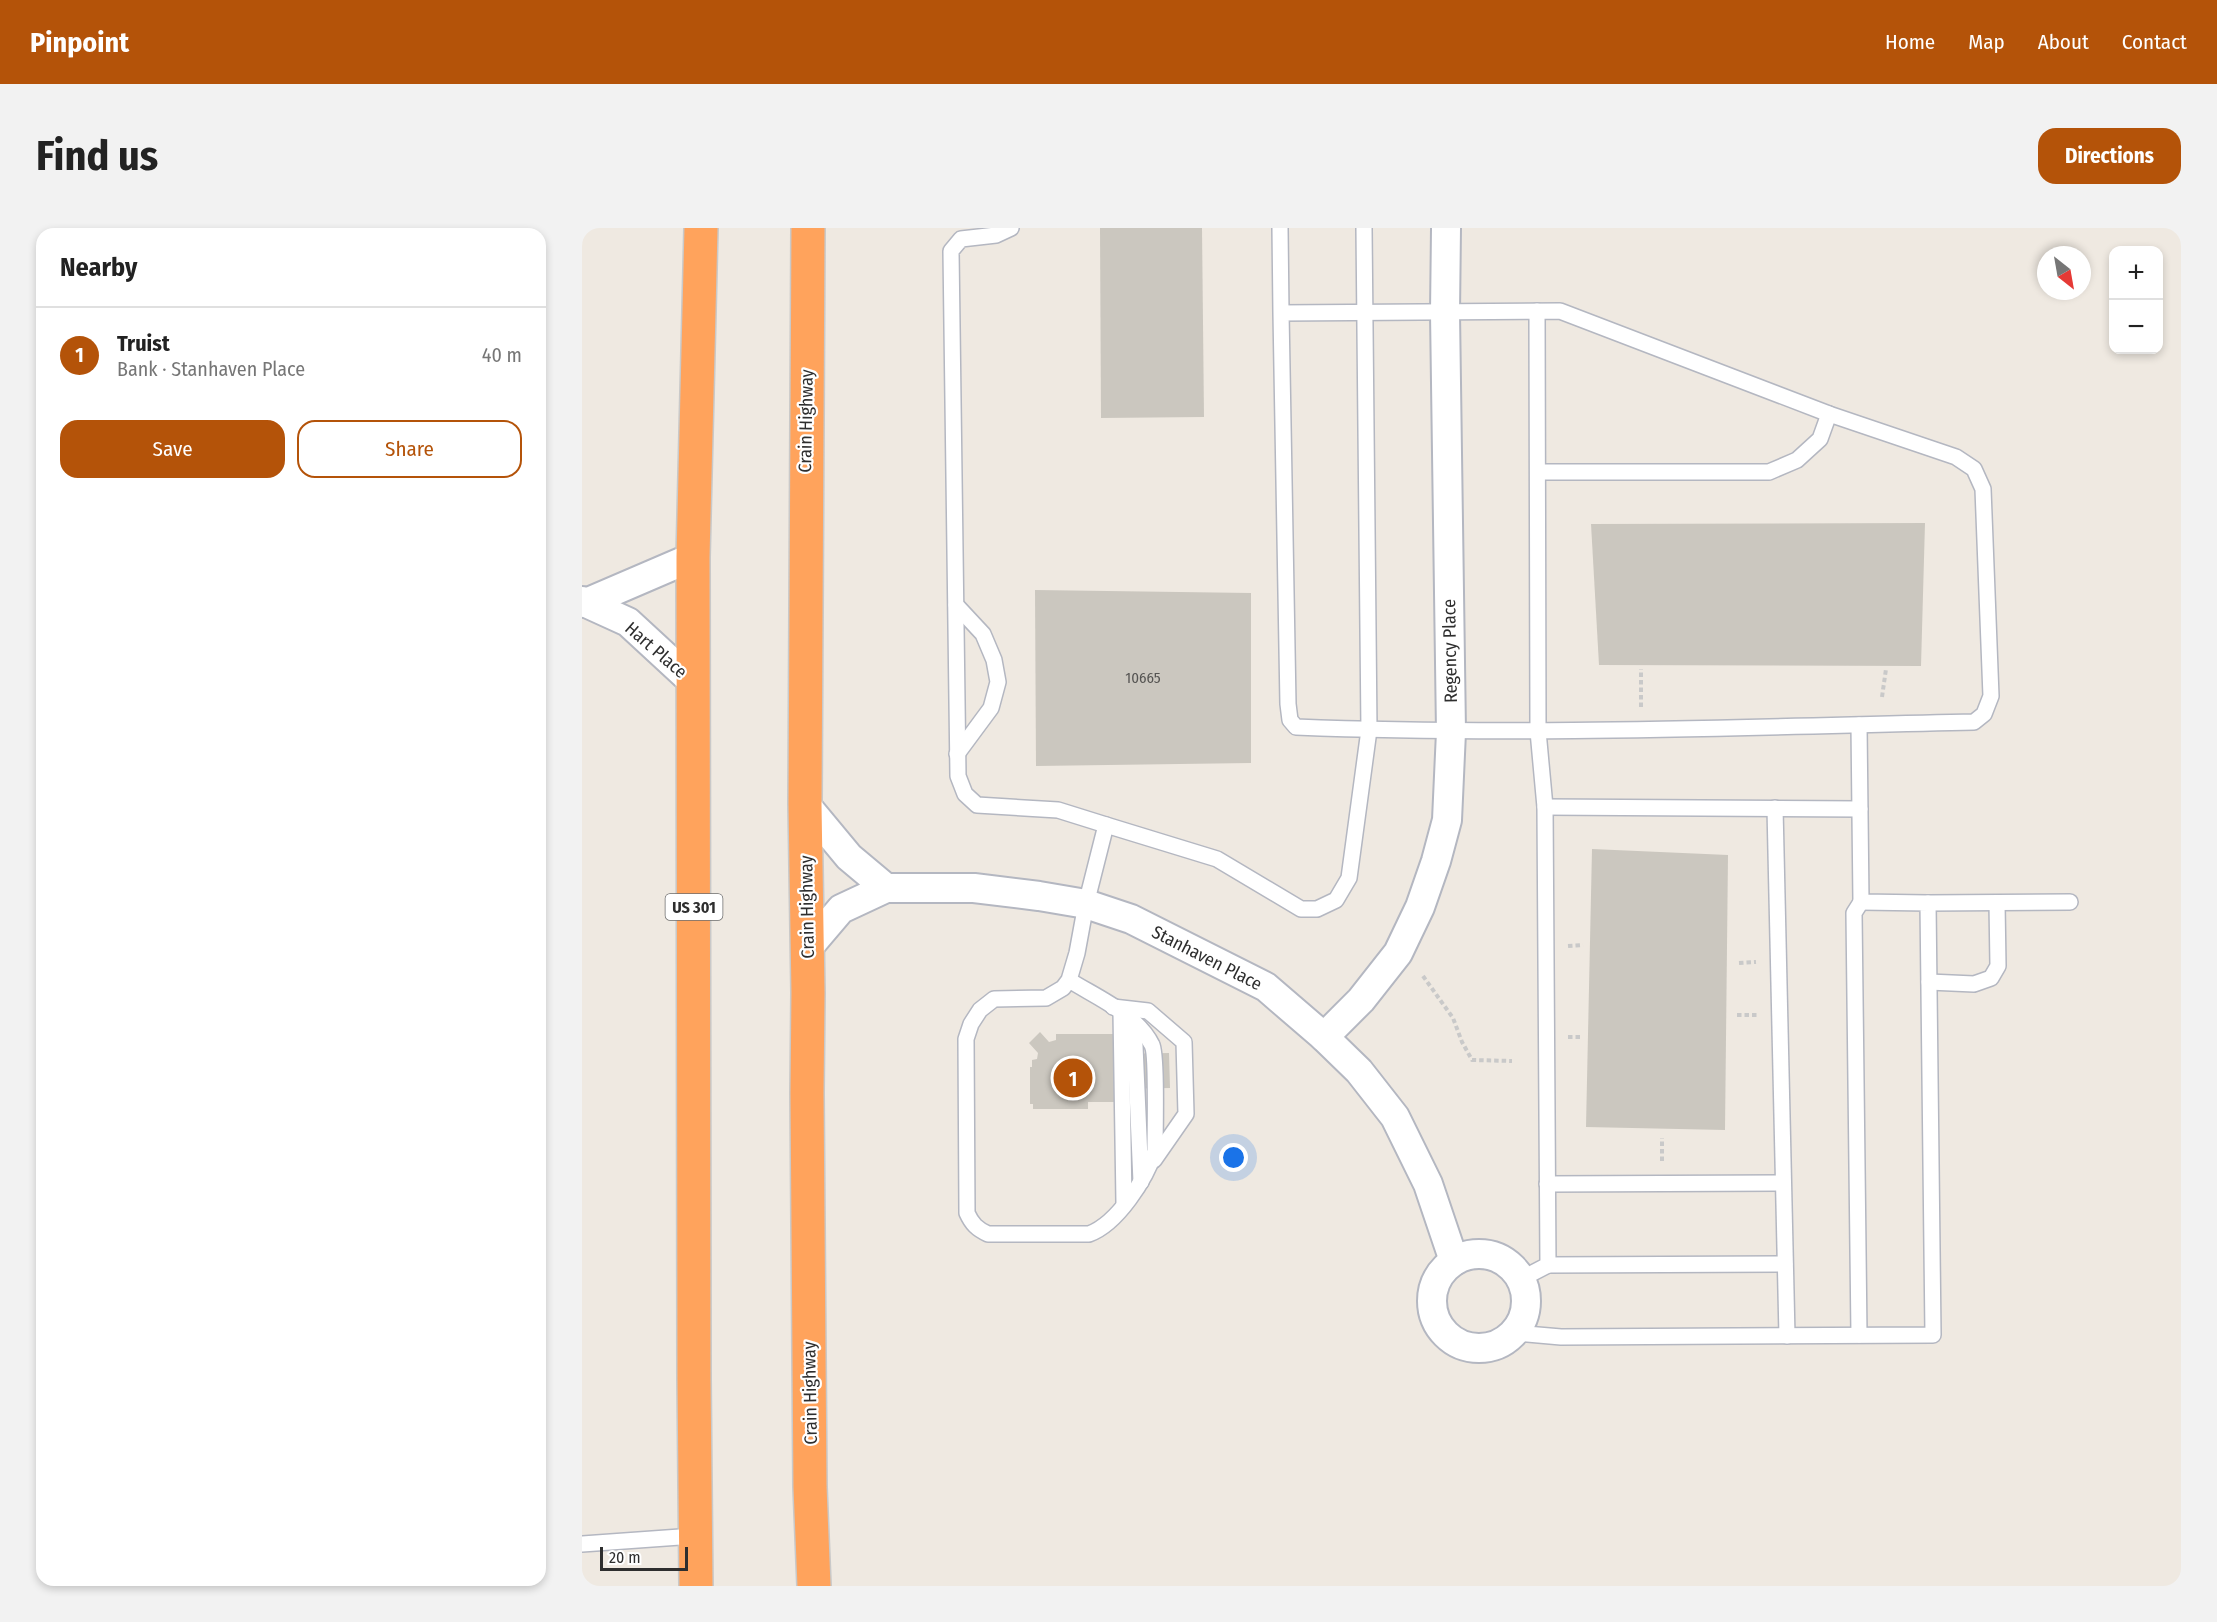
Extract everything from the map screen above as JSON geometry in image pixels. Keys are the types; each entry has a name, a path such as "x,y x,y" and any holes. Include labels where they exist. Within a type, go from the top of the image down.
{"highway":[{"name":"US 301","path":"696,1586 694,1536 693,558 701,228"},
{"name":"Crain Highway","path":"808,228 805,804 810,1475 814,1586"}],"street":[{"name":"Regency Place","path":"1324,1037 1362,1000 1398,953 1420,907 1447,820 1451,732 1445,313 1446,228"},
{"name":"Hart Place","path":"584,602 693,558"},
{"name":"Hart Place","path":"584,602 628,622 693,682"},
{"path":"805,804 849,857 886,888"},
{"name":"Stanhaven Place","path":"807,949 841,909 886,888 974,888 1040,896 1086,904 1131,919 1266,987 1359,1071 1395,1118 1428,1184 1454,1261"},
{"path":"1468,1254 1484,1254 1499,1258 1512,1267 1521,1279 1526,1293 1526,1307 1522,1321 1515,1333 1502,1343 1486,1348 1470,1348 1455,1342 1442,1332 1434,1318 1431,1302 1434,1286 1442,1272 1454,1261 1468,1254"}],"lane":[{"path":"1011,228 996,235 961,239 951,251 957,754 958,776 965,794 977,805 1058,810 1217,859 1301,909 1317,909 1336,900 1349,878 1369,730 1364,228"},
{"path":"1280,228 1281,313 1290,720 1296,727 1451,732 1859,725 1974,722 1984,714 1991,696 1983,489 1974,469 1956,456 1829,414 1560,311 1281,313"},
{"path":"1537,311 1538,731 1545,807 1548,1265"},
{"path":"1538,472 1769,472 1797,460 1820,439 1829,414"},
{"path":"956,605 983,634 994,660 998,682 991,708 957,754"},
{"path":"1859,725 1862,902 1854,913 1859,1335"},
{"path":"1545,807 1860,809"},
{"path":"1775,808 1787,1336"},
{"path":"1106,825 1069,980 1063,988 1046,998 994,999 980,1010 971,1024 966,1039 967,1213 978,1229 988,1234 1089,1234 1106,1225 1141,1182 1186,1114 1184,1042 1148,1011 1116,1010"},
{"path":"1862,902 2070,902"},
{"path":"1515,1333 1561,1337 1933,1335 1928,903"},
{"path":"1929,982 1974,984 1991,978 1998,966 1997,903"},
{"path":"1069,980 1134,1023 1154,1047 1155,1151 1149,1168"},
{"path":"1116,1010 1124,1203"},
{"path":"1134,1023 1141,1182"},
{"path":"1547,1184 1783,1183"},
{"path":"1521,1279 1548,1265 1785,1264"},
{"path":"582,1544 694,1536"}],"path":[{"path":"1641,669 1641,729"},
{"path":"1882,697 1886,669"},
{"path":"1423,976 1453,1018 1472,1060 1512,1061"},
{"path":"1662,1138 1662,1161"}],"building":[{"path":"1100,228 1202,228 1204,417 1101,418"},
{"path":"1925,523 1921,666 1599,665 1591,524"},
{"path":"1035,590 1251,593 1251,763 1036,766"},
{"path":"1592,849 1728,855 1725,1130 1586,1127"},
{"path":"1040,1032 1049,1042 1056,1040 1056,1034 1115,1034 1115,1054 1169,1053 1170,1088 1115,1089 1115,1102 1088,1102 1088,1109 1033,1109 1033,1104 1030,1104 1030,1067 1032,1067 1032,1060 1037,1059 1038,1053 1029,1043"}],"place":[{"name":"Truist","path":"1073,1078"}]}
